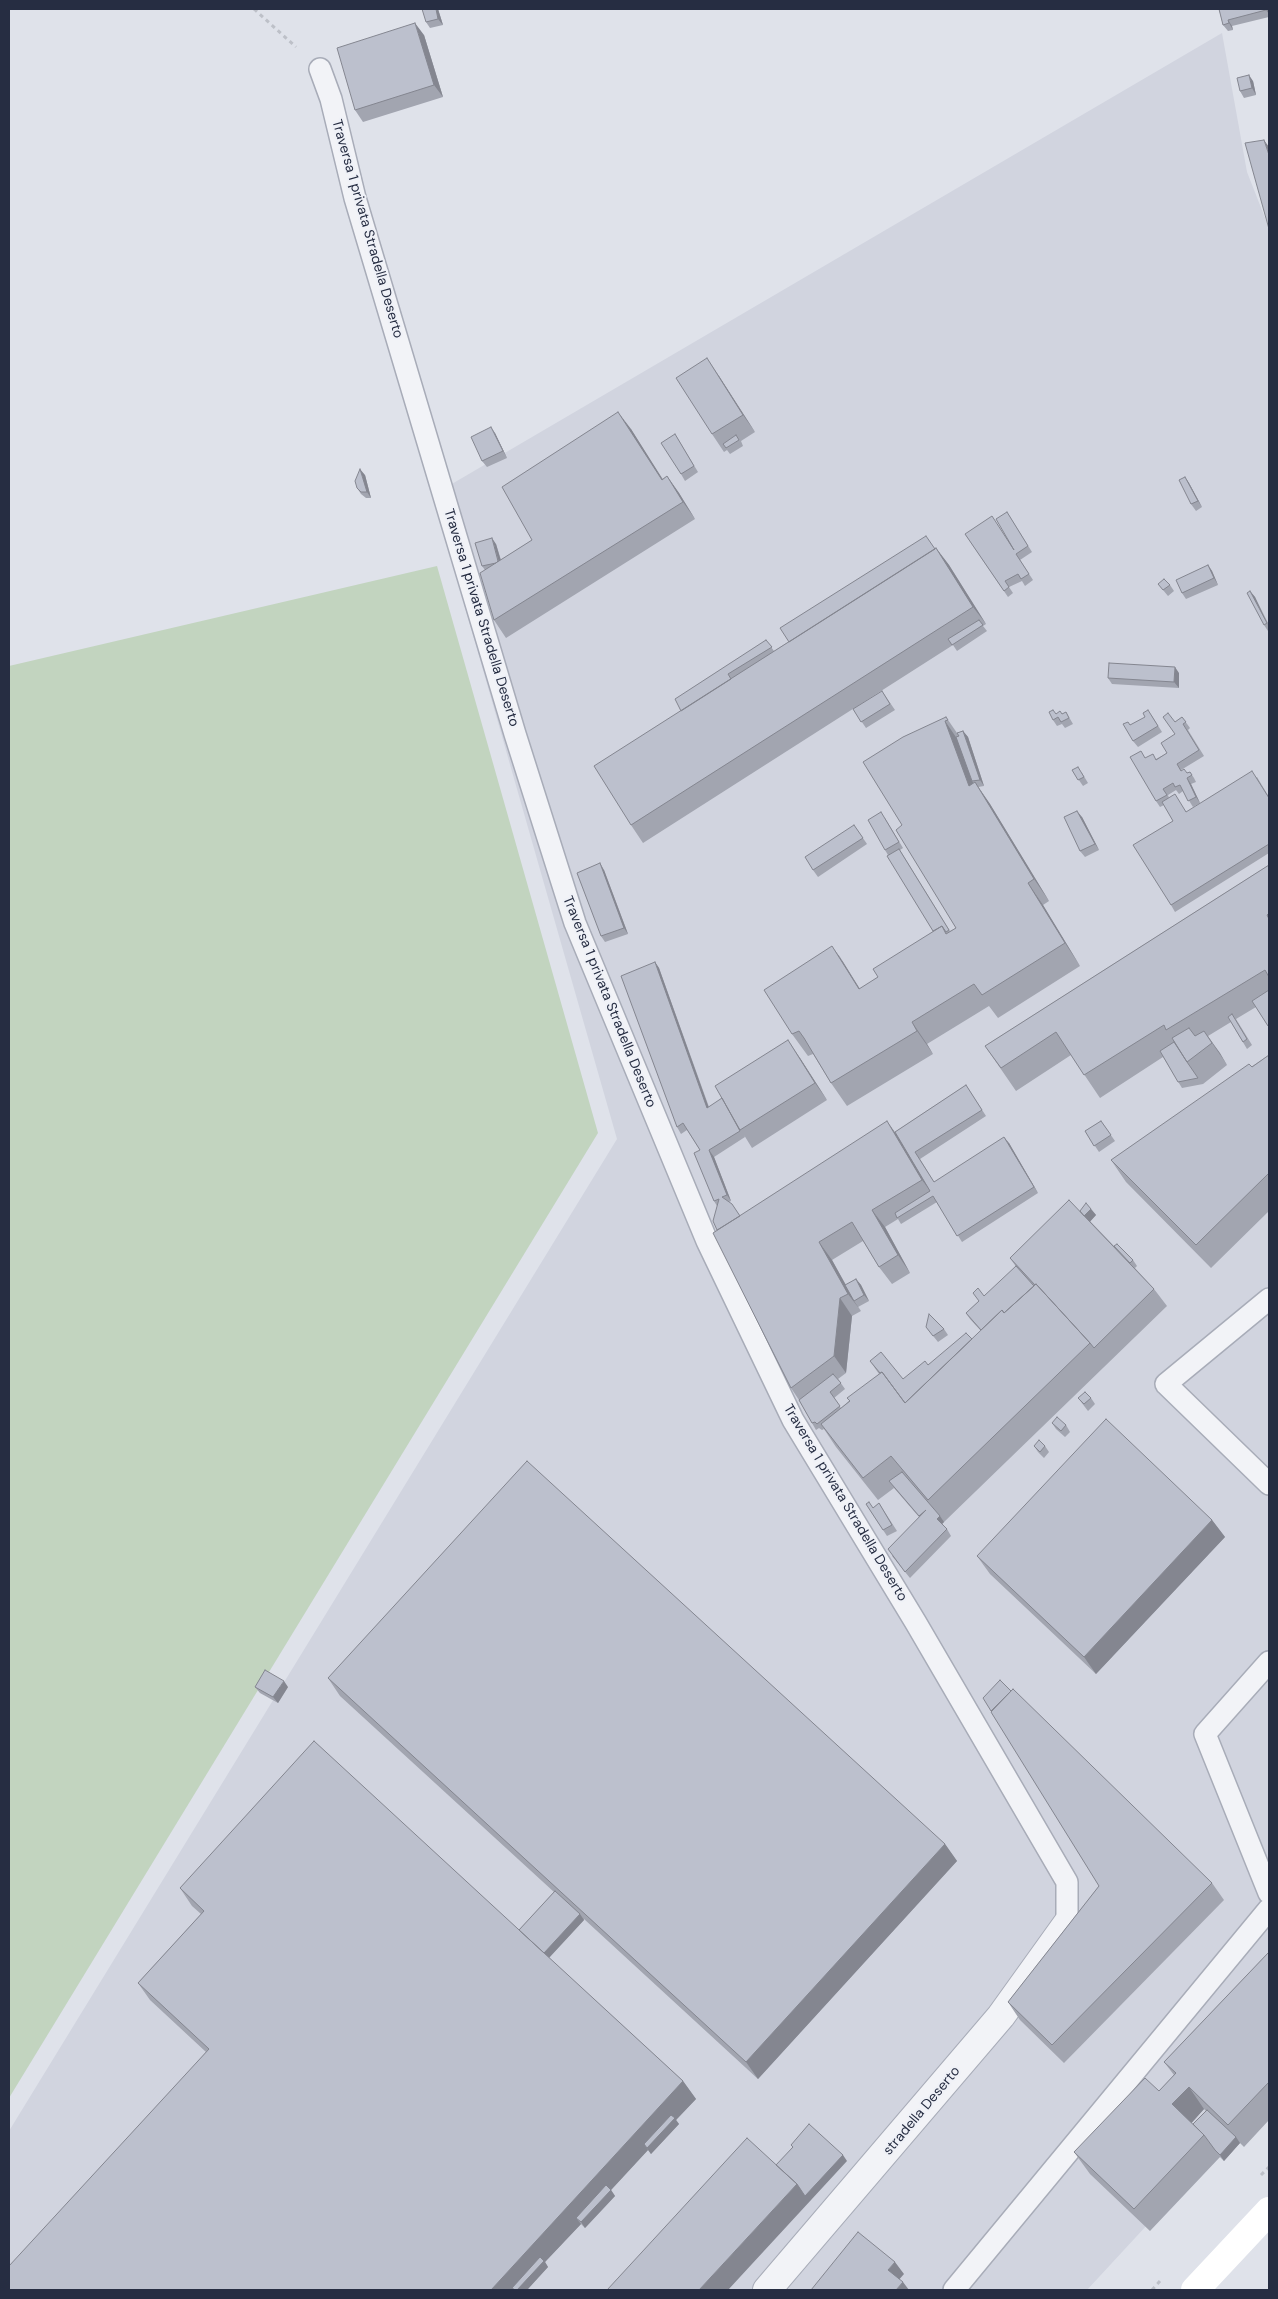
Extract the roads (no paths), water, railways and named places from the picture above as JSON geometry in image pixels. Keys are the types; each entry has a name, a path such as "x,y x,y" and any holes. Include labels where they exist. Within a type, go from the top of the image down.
{"main road":[{"path":"1195,2290 1269,2211"}],"street":[{"name":"stradella Deserto","path":"767,2290 1001,2016 1067,1924"}],"lane":[{"name":"Traversa 1 privata Stradella Deserto","path":"320,69 331,99 355,198 369,246 515,734 575,923 707,1241 793,1420 916,1623 1067,1882 1067,1924"},
{"path":"1269,1299 1166,1384 1269,1484"},
{"path":"1269,1662 1205,1734 1269,1893"},
{"path":"954,2290 1269,1909"}]}
